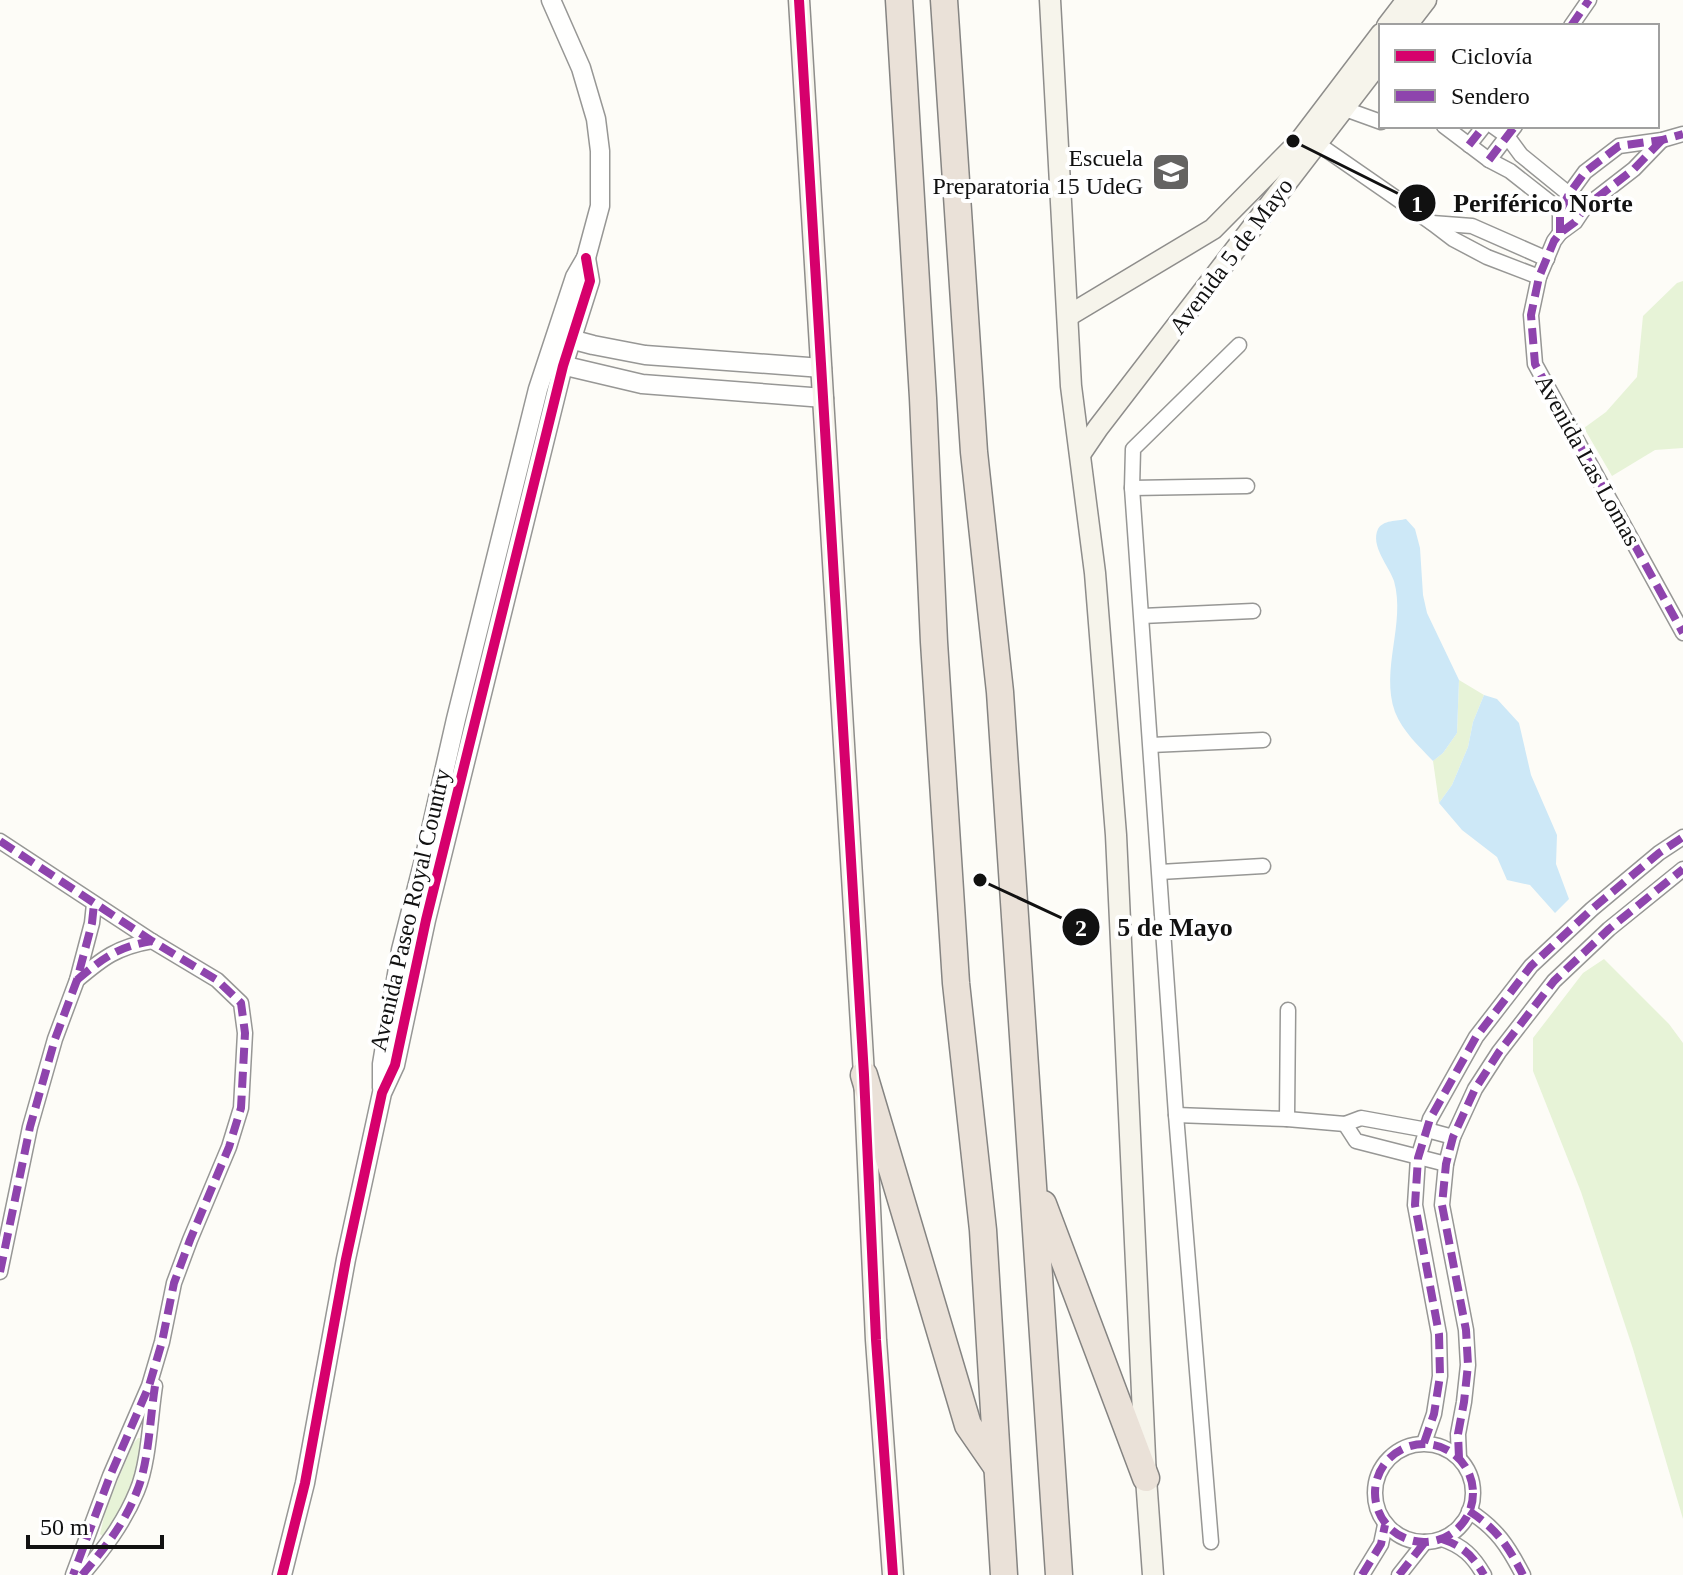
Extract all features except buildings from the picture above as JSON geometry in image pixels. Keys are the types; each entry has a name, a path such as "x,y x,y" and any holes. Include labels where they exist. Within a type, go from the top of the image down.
{"highway":[{"path":"899,0 956,983 983,1230 1004,1575"},
{"path":"944,0 974,452 1001,707 1059,1575"},
{"path":"864,1075 968,1425 998,1469"},
{"path":"1033,1177 1146,1478"}],"main road":[{"path":"799,0 864,1075 876,1340 893,1575"},
{"path":"1050,0 1071,386 1095,573 1116,835 1153,1575"},
{"path":"1412,18 1426,0"},
{"name":"Avenida 5 de Mayo","path":"1068,316 1213,229 1299,142 1379,37"},
{"name":"Avenida 5 de Mayo","path":"1081,453 1379,63"}],"street":[{"name":"Avenida Paseo Royal Country","path":"410,950 424,860 456,719 563,337 575,277 586,258 600,206 600,151 596,119 581,68 551,0"},
{"path":"1572,24 1589,0"},
{"path":"1345,109 1379,121"},
{"path":"1447,128 1489,160 1510,171 1575,222"},
{"path":"1469,145 1482,128"},
{"path":"1489,160 1511,131"},
{"path":"1511,131 1521,155 1585,207"},
{"name":"Avenida Las Lomas","path":"1560,233 1560,211 1585,172 1619,146 1683,134"},
{"name":"Avenida Las Lomas","path":"1662,140 1634,169 1585,207 1575,222 1554,241 1539,277 1531,315 1535,364 1683,633"},
{"path":"1318,144 1453,239 1487,257 1539,277"},
{"path":"1432,223 1472,226 1547,259"},
{"path":"563,337 645,355 822,368"},
{"path":"1211,1542 1176,1115 1132,488 1133,449 1239,345"},
{"path":"642,384 645,355"},
{"name":"Avenida Paseo Royal Country","path":"282,1575 305,1483 346,1259 382,1093 382,1064 410,950 474,727 554,364"},
{"path":"554,364 642,384 824,398"},
{"path":"1132,488 1247,486"},
{"path":"1142,616 1253,611"},
{"path":"456,719 474,727"},
{"path":"1151,745 1263,740"},
{"path":"1424,1443 1434,1414 1440,1376 1439,1334 1415,1205 1418,1158 1430,1119 1476,1037 1531,966 1592,909 1683,837"},
{"path":"0,841 217,980 241,1003 245,1033 241,1108 229,1147 174,1283 138,1489 117,1530 82,1575"},
{"path":"1160,872 1263,866"},
{"path":"1459,1458 1458,1434 1468,1365 1466,1330 1442,1205 1446,1164 1453,1137 1475,1089 1499,1052 1554,981 1609,929 1683,869"},
{"path":"0,1272 30,1127 55,1039 77,980 94,904"},
{"path":"77,980 104,957 130,945 152,941"},
{"path":"1287,1119 1288,1010"},
{"path":"1176,1115 1345,1124 1361,1118 1453,1137"},
{"path":"1345,1124 1356,1141 1446,1164"},
{"path":"73,1575 110,1476 149,1386 162,1342"},
{"path":"1442,1539 1458,1527 1469,1511 1473,1496 1467,1469 1459,1458 1443,1447 1424,1443 1402,1448 1384,1462 1375,1482 1375,1505 1385,1525 1403,1538 1425,1542 1442,1539 1456,1543 1476,1560 1484,1575"},
{"path":"1469,1511 1499,1535 1523,1575"},
{"path":"1362,1575 1381,1544 1385,1525"},
{"path":"1399,1575 1425,1542"}],"green space":[{"path":"1683,281 1683,448 1655,450 1612,476 1584,428 1606,412 1637,377 1643,316 1677,283"},
{"path":"1459,680 1484,695 1473,722 1468,747 1452,785 1439,803 1433,761 1457,733"},
{"path":"1604,959 1669,1024 1683,1043 1683,1519 1633,1349 1581,1192 1533,1071 1533,1038 1583,973"},
{"path":"138,1438 141,1438 135,1478 104,1537 100,1534 106,1508"}],"water":[{"path":"1406,519 1415,529 1420,548 1427,613 1459,680 1457,733 1433,761 1402,726 1391,696 1397,597 1376,536 1383,524"},
{"path":"1484,695 1497,699 1519,723 1531,775 1557,835 1556,864 1569,899 1555,913 1530,885 1507,880 1497,857 1462,830 1439,803 1452,785 1468,747 1473,722"}],"marked path":[{"path":"1572,24 1589,0"},
{"path":"1469,145 1482,128"},
{"path":"1489,160 1513,128"},
{"path":"1560,233 1560,211 1585,172 1619,146 1683,134"},
{"path":"1662,140 1634,169 1585,207 1575,222 1554,241 1539,277 1531,315 1535,364 1683,633"},
{"path":"1424,1443 1434,1414 1440,1376 1439,1334 1415,1205 1418,1158 1430,1119 1476,1037 1531,966 1592,909 1683,837"},
{"path":"0,841 217,980 241,1003 245,1033 241,1108 229,1147 174,1283 149,1386 110,1476 73,1575"},
{"path":"1459,1458 1458,1434 1468,1365 1466,1330 1442,1205 1446,1164 1453,1137 1475,1089 1499,1052 1554,981 1609,929 1683,869"},
{"path":"0,1272 30,1127 55,1039 77,980 94,904"},
{"path":"77,980 111,954 152,941"},
{"path":"82,1575 120,1525 137,1491 147,1453 155,1386"},
{"path":"1424,1444 1443,1448 1459,1458 1469,1474 1473,1493 1469,1512 1459,1528 1443,1538 1424,1542 1405,1538 1389,1528 1379,1512 1375,1493 1379,1474 1389,1458 1405,1448 1424,1444"},
{"path":"1469,1511 1501,1539 1523,1575"},
{"path":"1362,1575 1381,1544 1385,1525"},
{"path":"1442,1539 1467,1552 1484,1575"},
{"path":"1399,1575 1425,1542"}],"cycle path":[{"path":"799,0 864,1075 876,1340 893,1575"},
{"path":"282,1575 305,1483 346,1259 382,1093 395,1065 426,920 563,366 590,281 586,258"}],"place":[{"name":"Periférico Norte","path":"1293,141"},
{"name":"Escuela Preparatoria 15 UdeG","path":"1171,172"},
{"name":"5 de Mayo","path":"980,880"}]}
